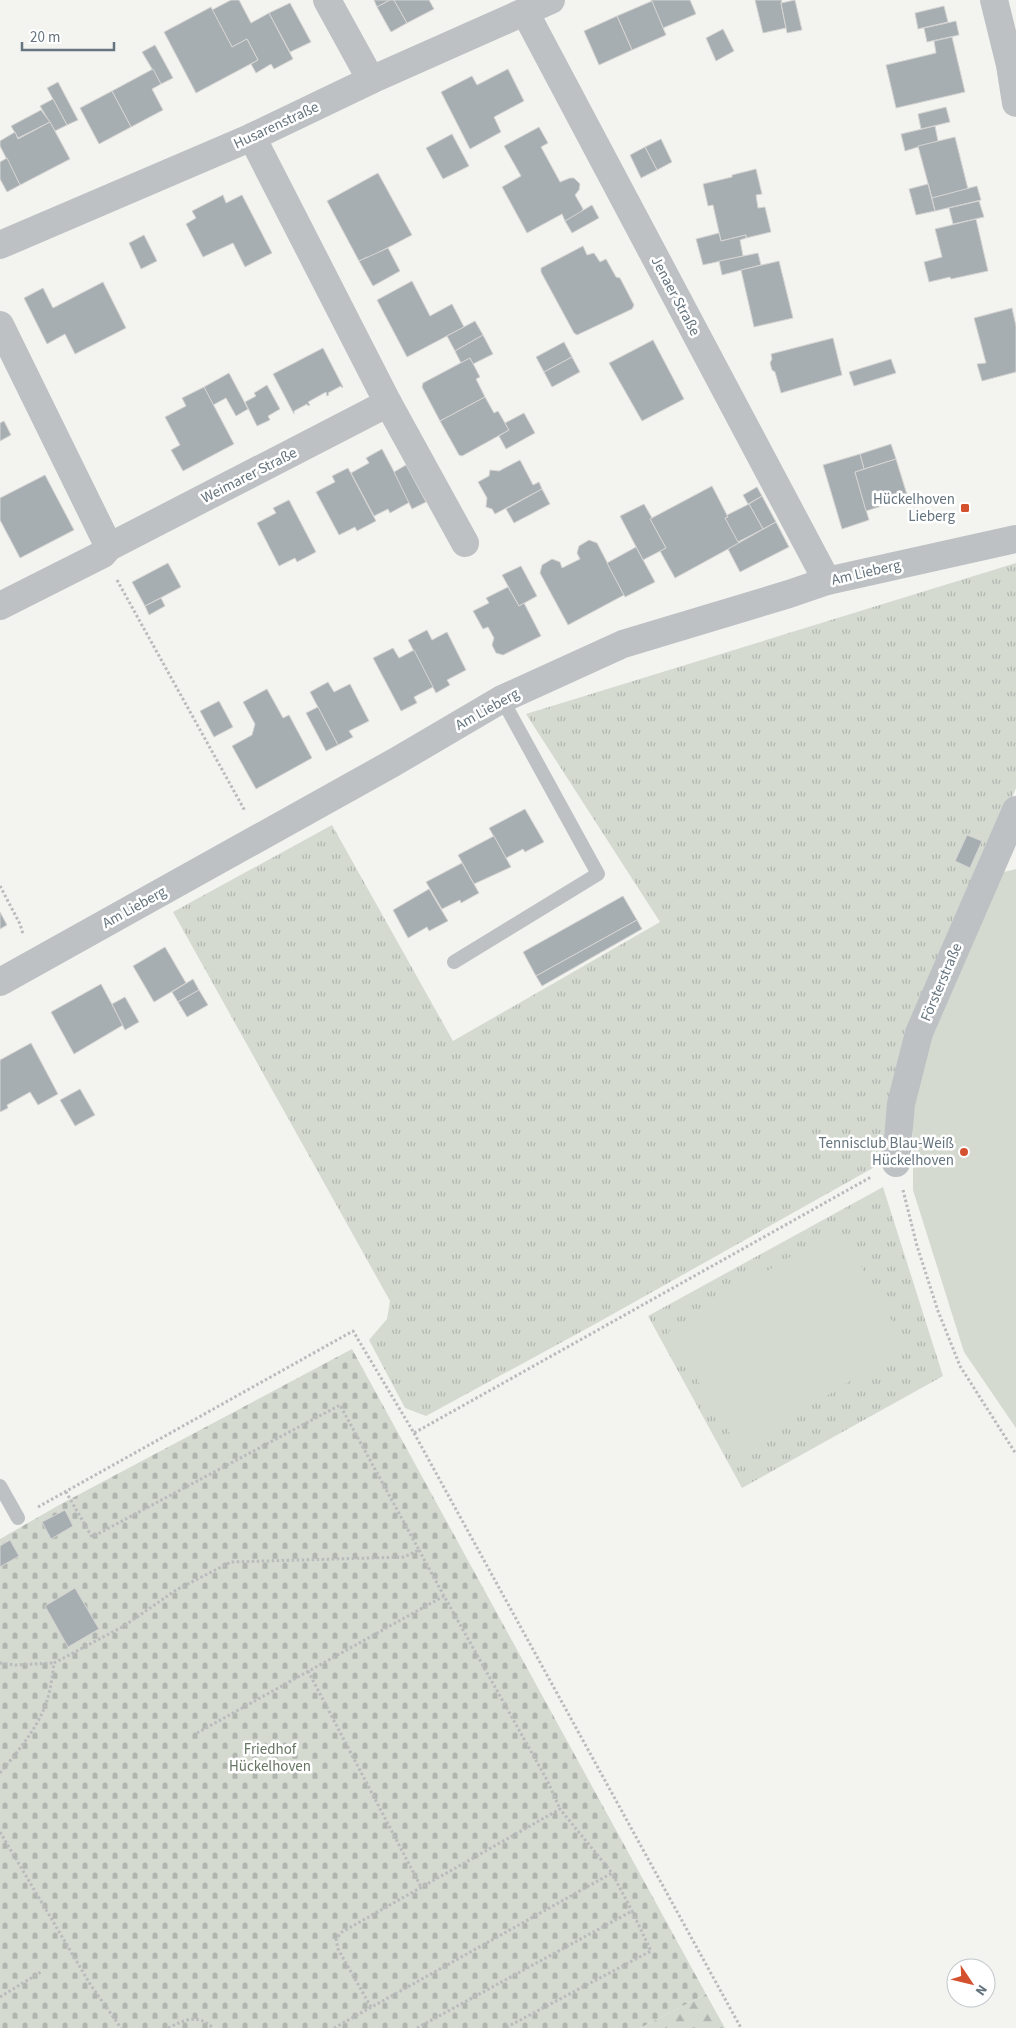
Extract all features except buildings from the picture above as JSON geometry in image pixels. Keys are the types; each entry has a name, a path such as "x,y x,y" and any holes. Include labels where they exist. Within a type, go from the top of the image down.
{"street":[{"path":"327,0 371,80"},
{"name":"Husarenstraße","path":"0,245 252,137 371,80 551,0"},
{"path":"994,0 1010,65 1016,103"},
{"name":"Jenaer Straße","path":"525,12 827,581"},
{"path":"252,137 388,403 465,543"},
{"path":"0,325 106,550"},
{"name":"Weimarer Straße","path":"0,606 388,403"},
{"name":"Am Lieberg","path":"0,982 260,838 502,699 623,644 827,581 1016,539"},
{"name":"Försterstraße","path":"896,1163 901,1104 918,1033 1016,810"}],"lane":[{"path":"454,962 598,874 502,699"},
{"path":"0,1486 18,1518"}],"path":[{"path":"106,550 260,838"},
{"path":"0,886 20,924 32,964"},
{"path":"414,1433 896,1163 917,1246 938,1311 960,1366 1016,1454"},
{"path":"18,1518 353,1331 414,1433 742,2028"},
{"path":"66,1492 92,1537 340,1405 547,1780 560,1809 612,1873 651,1950 505,2028"},
{"path":"0,1663 15,1665 54,1663 124,1626 176,1590 231,1562 404,1557 419,1550"},
{"path":"197,1732 444,1596"},
{"path":"0,1773 18,1750 44,1709 51,1685 54,1663"},
{"path":"308,1671 421,1887"},
{"path":"371,2007 338,1949 336,1939 342,1932 560,1809"},
{"path":"0,1832 90,1984 121,2028"},
{"path":"334,2028 612,1873"},
{"path":"417,2028 632,1911"},
{"path":"0,1996 41,1972"},
{"path":"168,2028 188,2018 206,2022 213,2028"}],"green space":[{"path":"1016,563 1016,788 911,1033 880,1164 597,1323 426,1416 405,1408 369,1340 387,1319 390,1301 173,912 332,825 453,1041 660,922 526,714"},
{"name":"Tennisclub Blau-Weiß Hückelhoven","path":"1016,869 1016,1428 964,1352 913,1190 913,1114 927,1039 1004,872"},
{"path":"883,1187 943,1376 742,1488 648,1316"},
{"path":"839,1227 906,1346 740,1450 668,1332"},
{"name":"Friedhof Hückelhoven","path":"352,1349 706,1994 640,2028 0,2028 0,1539 61,1504"},
{"path":"706,1994 725,2028 640,2028"}],"place":[{"name":"Hückelhoven Lieberg","path":"965,508"},
{"name":"Tennisclub Blau-Weiß Hückelhoven","path":"964,1152"}]}
